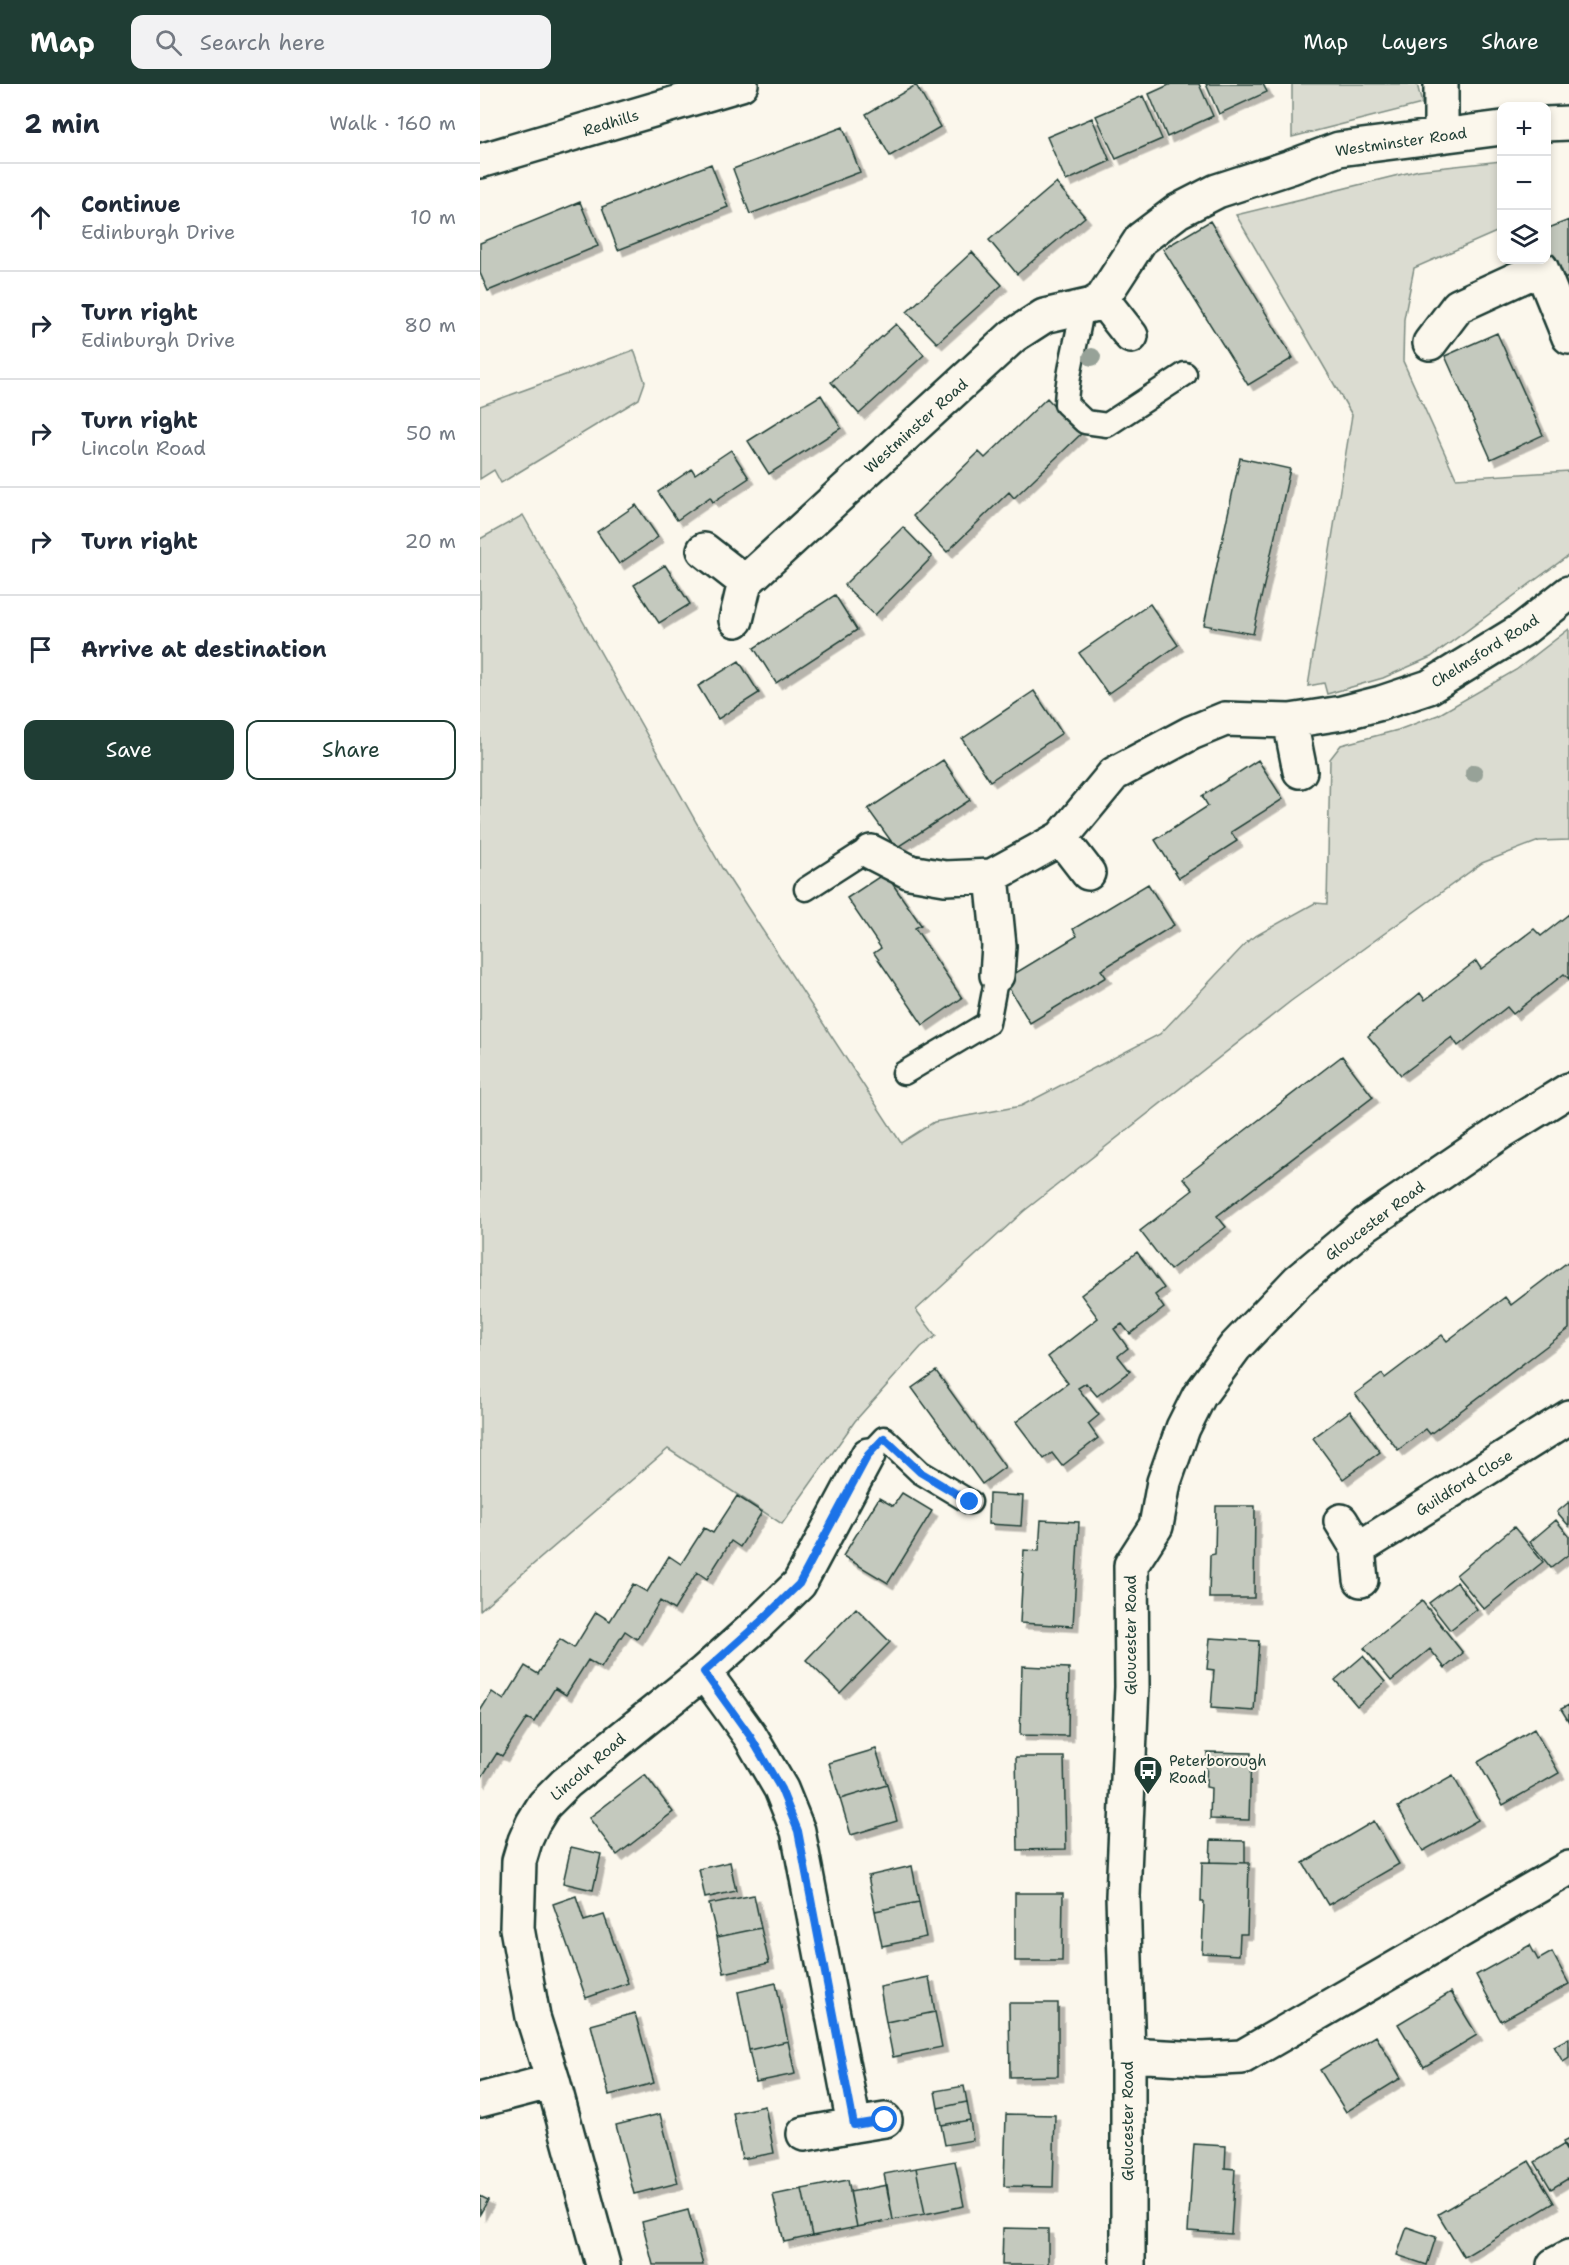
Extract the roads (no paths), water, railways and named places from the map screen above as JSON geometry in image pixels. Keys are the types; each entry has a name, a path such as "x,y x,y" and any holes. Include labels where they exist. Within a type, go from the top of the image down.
{"street":[{"name":"Redhills","path":"480,161 741,84"},
{"path":"1441,84 1441,135"},
{"path":"1551,124 1569,123"},
{"name":"Westminster Road","path":"745,582 1013,336 1044,316 1092,303 1141,239 1178,211 1217,191 1339,149 1497,129"},
{"path":"1430,343 1458,306 1541,268 1569,337"},
{"path":"1092,303 1131,336"},
{"path":"704,550 745,582 736,620"},
{"name":"Chelmsford Road","path":"871,852 910,872 945,878 992,876 1061,838 1114,774 1191,733 1225,720 1290,720 1352,710 1429,687 1522,630 1569,593"},
{"path":"1290,720 1300,771"},
{"path":"1061,838 1089,873"},
{"path":"992,876 999,946 997,975"},
{"name":"Gloucester Road","path":"1128,2265 1128,2055 1123,1896 1132,1687 1131,1565 1156,1526 1164,1482 1183,1428 1199,1396 1235,1347 1298,1281 1366,1224 1501,1132 1569,1090"},
{"name":"Guildford Close","path":"1341,1521 1360,1564 1569,1417"},
{"name":"Lincoln Road","path":"603,2265 533,2018 517,1928 519,1861 525,1841 544,1805 566,1783 704,1672 799,1584 868,1455"},
{"path":"704,1672 756,1745 781,1789 798,1831 870,2123 804,2134"},
{"path":"1128,2055 1202,2059 1242,2057 1568,1873"},
{"path":"480,2100 513,2090 553,2082"},
{"path":"1554,2265 1569,2257"}],"lane":[{"path":"1092,303 1066,381 1066,404 1085,422 1107,425 1185,374"},
{"path":"806,889 862,853 871,852"},
{"path":"904,1073 988,1023 997,975"},
{"path":"868,1455 884,1438 920,1472 970,1502"}],"place":[{"name":"Peterborough Road","path":"1148,1796"}]}
